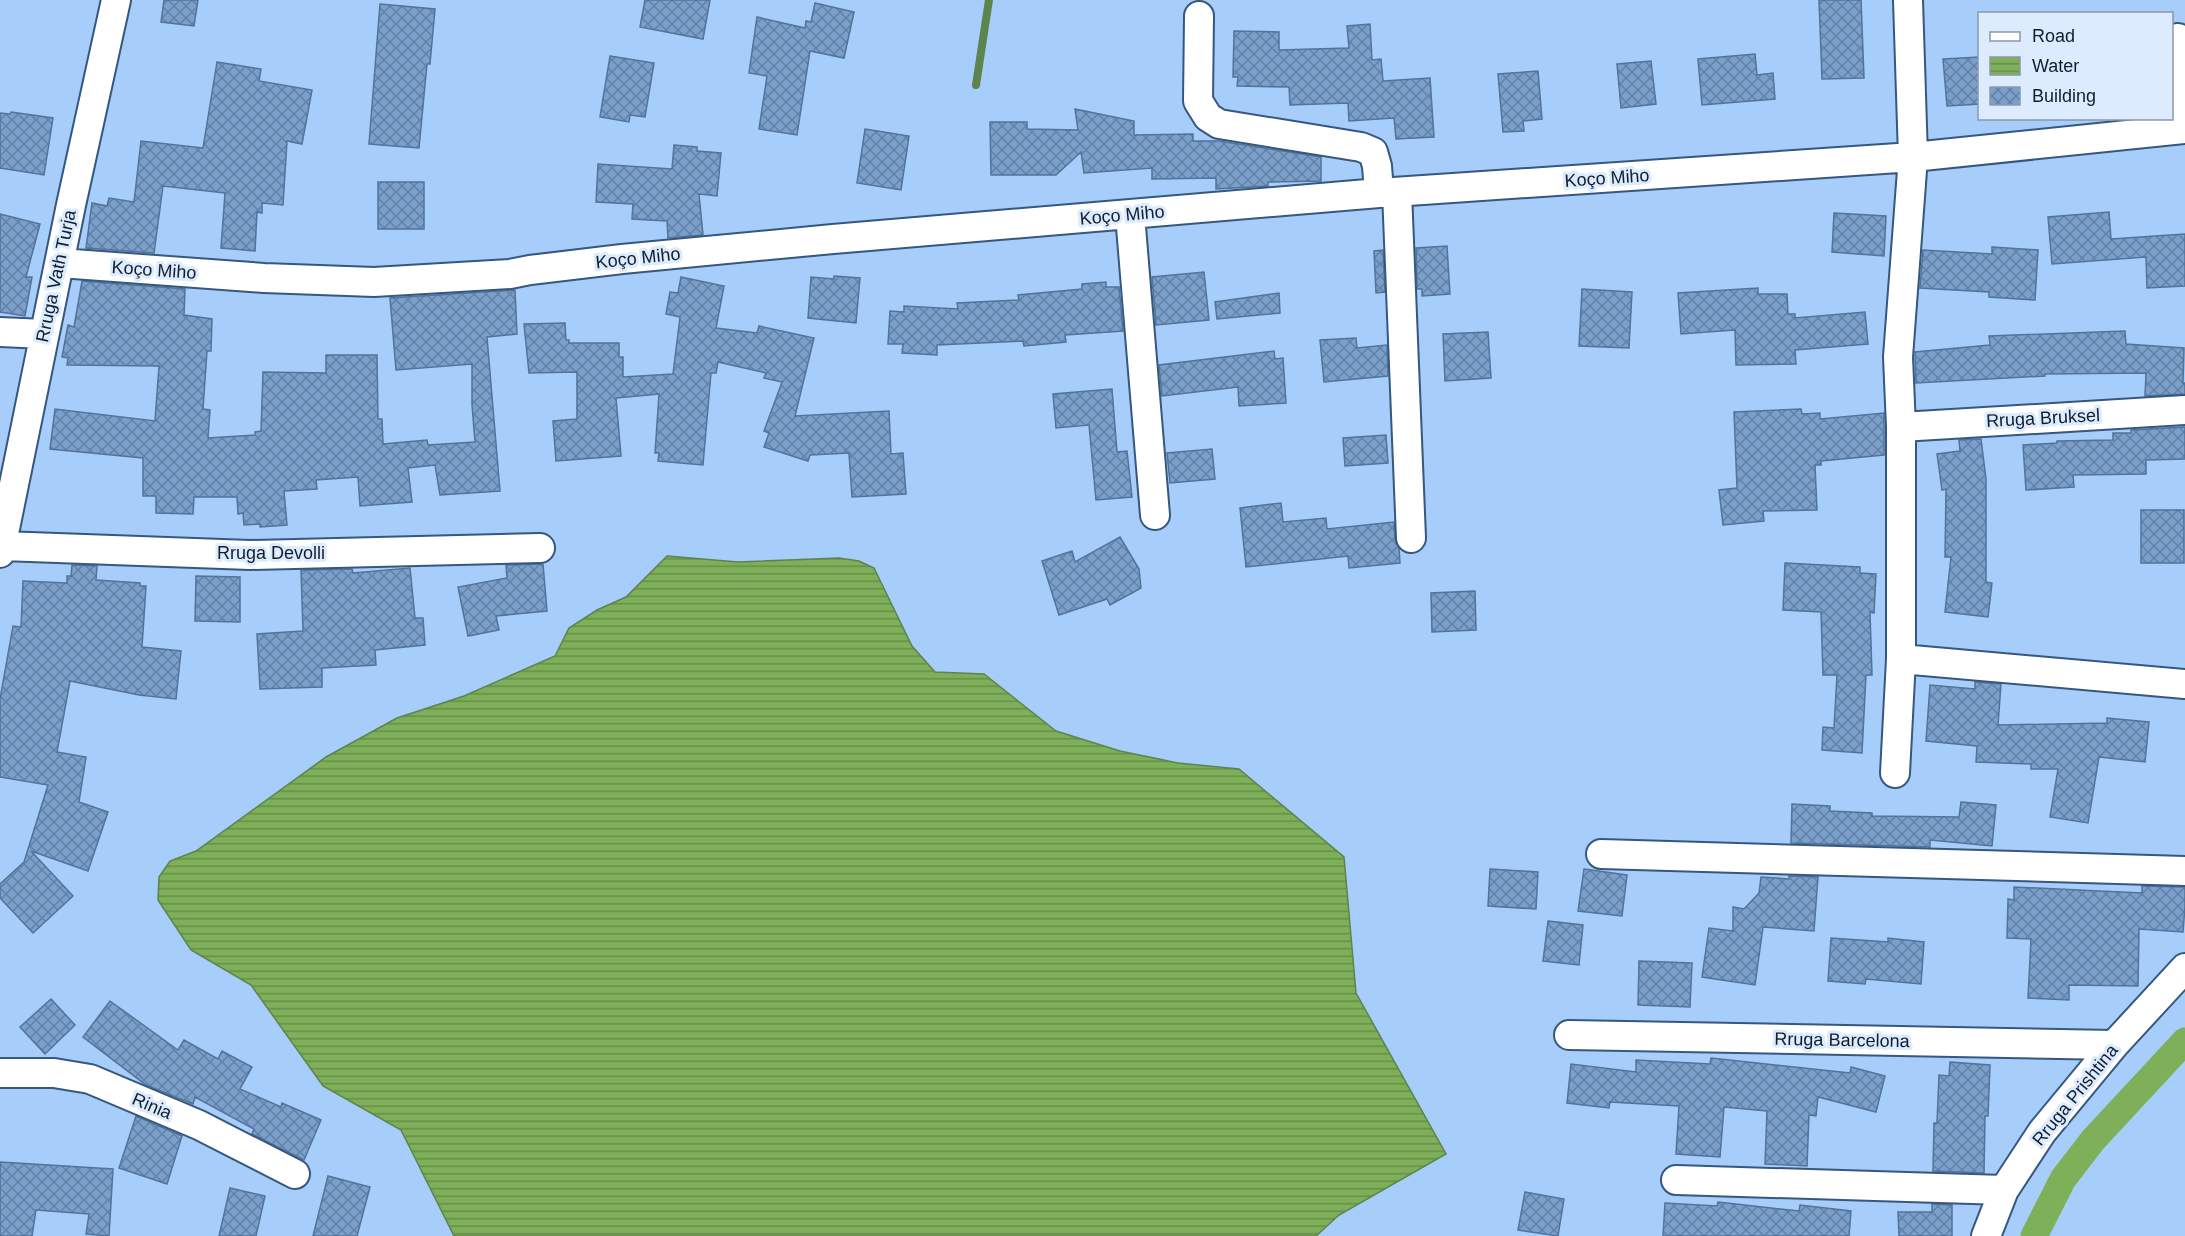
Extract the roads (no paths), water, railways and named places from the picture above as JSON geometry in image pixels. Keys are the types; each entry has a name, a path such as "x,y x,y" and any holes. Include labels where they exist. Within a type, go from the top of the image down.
{"street":[{"name":"Rruga Vath Turja","path":"1,549 44,334 116,0"},
{"path":"1895,773 1901,659 1901,427 1898,357 1913,157 1908,0"},
{"path":"1199,16 1198,101 1208,117 1219,124 1361,147 1373,152 1388,193 1411,538"},
{"path":"2178,38 2185,118"},
{"name":"Koço Miho","path":"60,262 264,278 374,282 510,274 703,251 1388,193 1913,157 2185,129"},
{"path":"1130,215 1155,515"},
{"path":"0,332 44,334"},
{"name":"Rruga Bruksel","path":"1901,427 2185,410"},
{"name":"Rruga Devolli","path":"1,549 250,555 540,548"},
{"path":"1901,659 2185,684"},
{"path":"1601,854 2185,871"},
{"name":"Rruga Prishtina","path":"1986,1236 2004,1190 2042,1132 2115,1045 2185,968"},
{"name":"Rruga Barcelona","path":"1569,1035 2115,1045"},
{"name":"Rinia","path":"0,1073 54,1073 90,1079 199,1125 295,1174"},
{"path":"1677,1180 2004,1190"}],"water":[{"path":"667,556 738,562 839,558 859,561 874,568 912,646 935,672 984,674 1056,731 1120,751 1178,763 1239,769 1344,857 1356,993 1446,1154 1339,1215 1316,1236 454,1236 401,1130 323,1086 251,985 191,950 158,900 159,877 170,861 196,851 326,757 397,718 464,696 555,656 569,628 597,610 626,597"}],"waterway":[{"path":"976,85 989,0"},
{"path":"2034,1236 2063,1179 2093,1140 2185,1041"}]}
